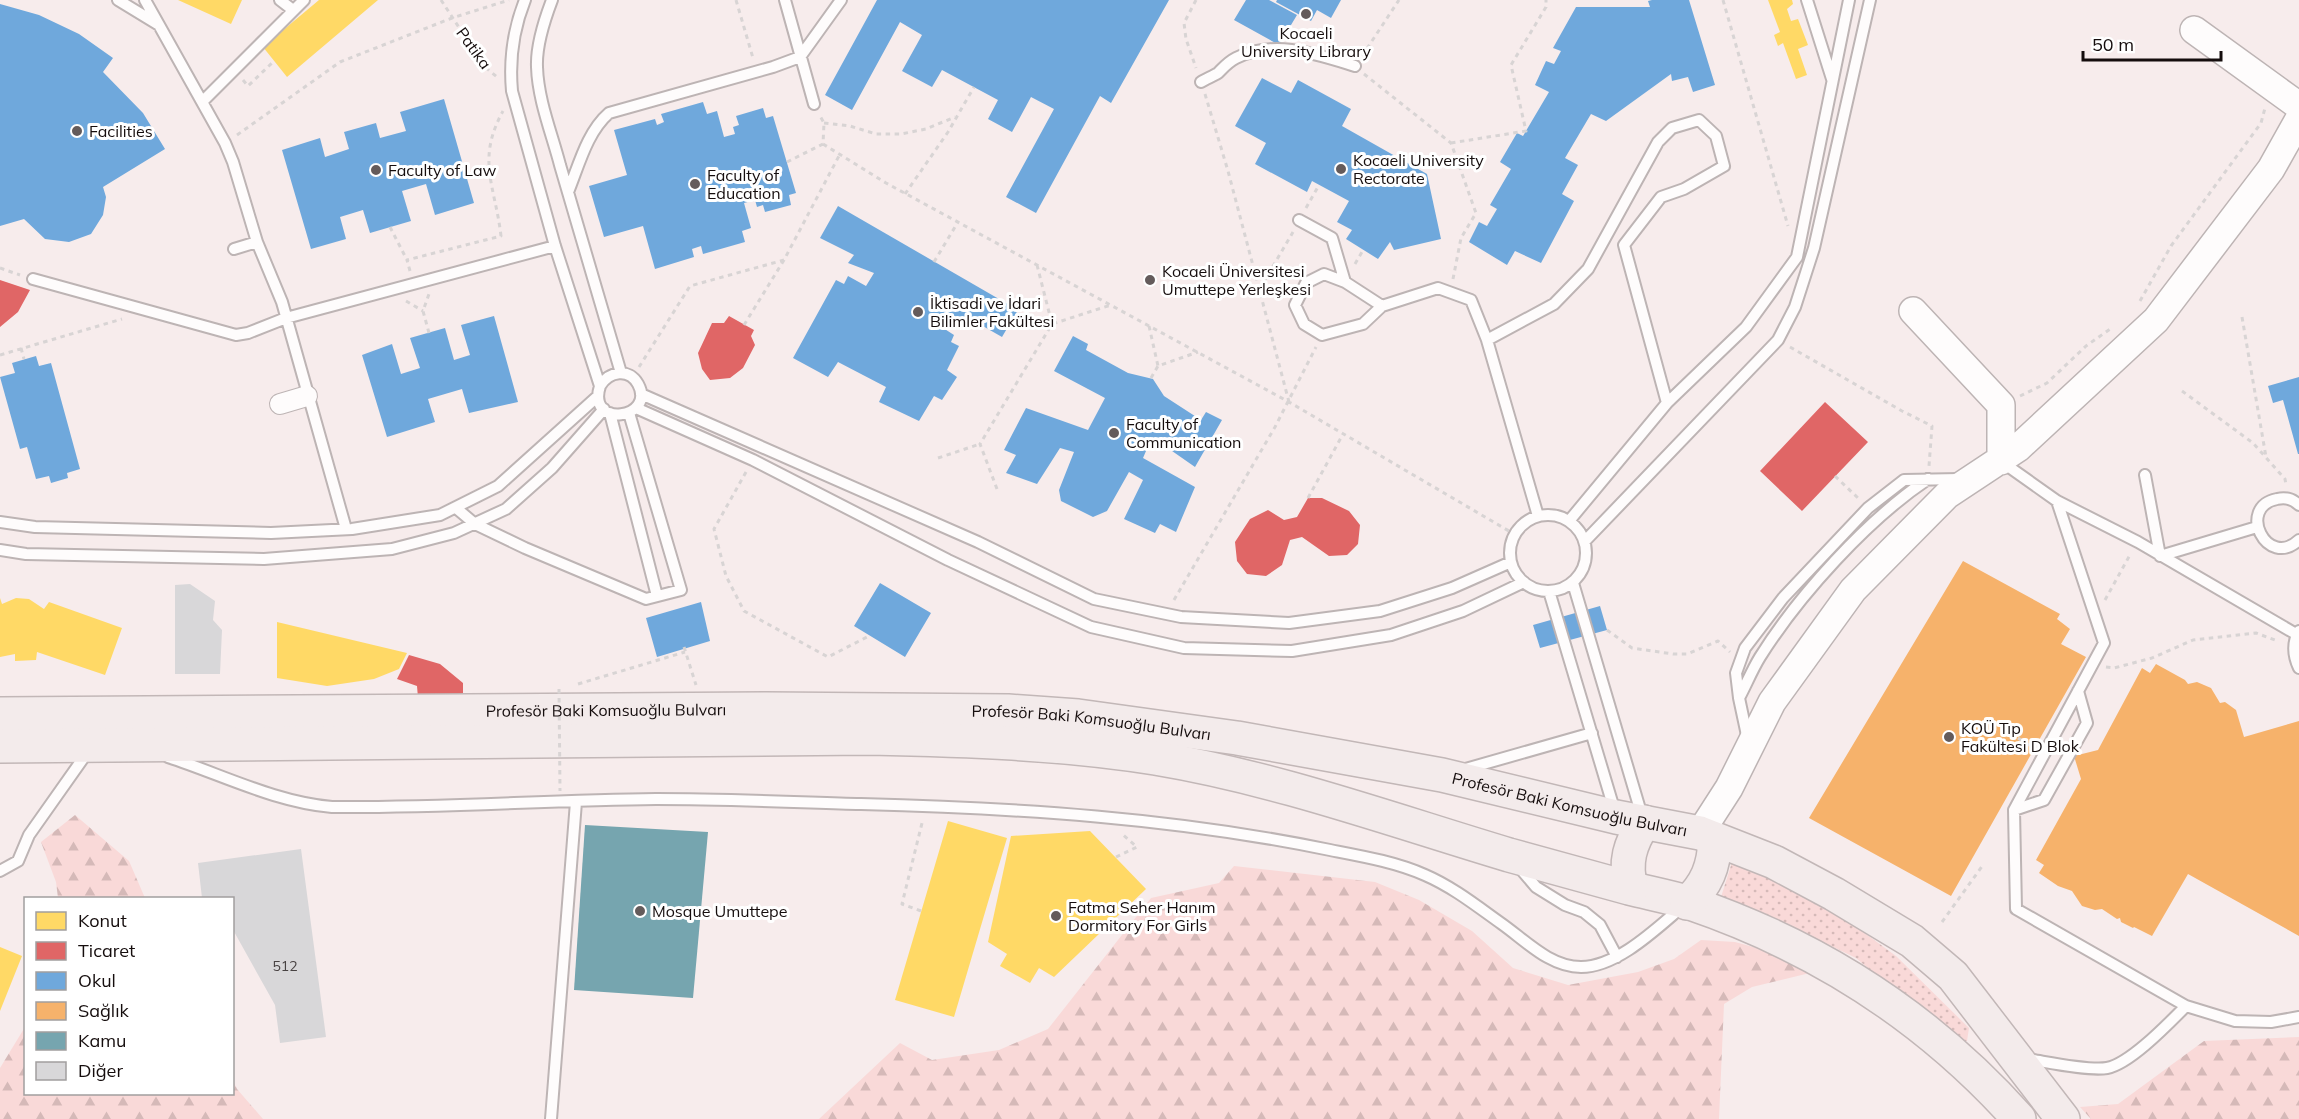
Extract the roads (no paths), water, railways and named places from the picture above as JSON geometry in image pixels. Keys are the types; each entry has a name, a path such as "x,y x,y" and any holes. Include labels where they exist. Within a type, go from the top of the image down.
{"highway":[{"name":"Profesör Baki Komsuoğlu Bulvarı","path":"0,714 955,709 1078,716 1237,738 1442,775 1707,836 1773,861 1834,894 1912,941 1953,976 2063,1119"},
{"name":"Profesör Baki Komsuoğlu Bulvarı","path":"0,746 869,738 1004,743 1155,758 1250,777 1508,854 1687,903 1764,932 1821,960 1893,1004 1986,1082 2019,1119"},
{"path":"1630,819 1627,874 1631,888"},
{"path":"1687,903 1700,892 1709,876 1714,858 1707,836"}],"main road":[{"path":"2194,30 2299,106"},
{"path":"1707,836 1772,702 1852,590 1947,495 2018,448 2156,320 2271,169 2299,119"},
{"path":"1913,311 2001,405 2001,461"}],"street":[{"path":"280,404 307,396"}],"lane":[{"path":"118,0 159,25"},
{"path":"145,0 225,143 233,162 257,242 286,318 346,529"},
{"path":"280,0 292,10"},
{"path":"202,102 304,0"},
{"path":"525,0 512,40 510,67 512,92 555,246 607,411 657,596"},
{"path":"552,0 544,20 537,67 548,119 568,192 621,373"},
{"path":"785,0 814,104"},
{"path":"568,192 593,133 609,113 800,57 841,0"},
{"path":"1807,0 1833,82"},
{"path":"1569,520 1667,404 1746,327 1797,257 1849,0"},
{"path":"1585,541 1778,340 1795,307 1814,248 1870,0"},
{"path":"1201,82 1218,73 1225,65 1237,58 1259,50 1303,51 1355,66"},
{"path":"1487,340 1554,304 1588,269 1658,142 1671,128 1699,120 1716,136 1724,166 1684,189 1661,196 1624,245 1667,404"},
{"path":"1299,220 1332,238 1345,282"},
{"path":"234,249 257,242"},
{"path":"33,279 236,335 248,333 286,318 555,246"},
{"path":"1382,306 1345,282 1324,274 1306,283 1295,305 1304,324 1322,334 1363,324 1382,306 1438,288 1471,300 1487,340 1538,516"},
{"path":"0,522 35,527 271,533 346,529 440,515 498,486 599,391 609,376 621,373 633,378 641,394 632,411 620,416 607,411"},
{"path":"641,394 978,542 1094,599 1168,615 1289,623 1380,611 1452,588 1510,562"},
{"path":"0,550 26,554 264,560 392,549 454,533 506,509 544,475 607,411"},
{"path":"456,508 476,524 525,548 646,598 681,590 632,411"},
{"path":"632,411 753,460 948,560 1091,627 1184,648 1292,651 1391,634 1463,611 1524,582"},
{"path":"2001,461 2057,501 2138,542 2298,632 2294,647 2295,660 2299,668"},
{"path":"2145,475 2160,556"},
{"path":"1750,747 1736,673 1746,648 1783,598 1868,508 1904,480 1972,478"},
{"path":"1739,698 1760,657 1803,599 1856,539 1899,498 1928,479"},
{"path":"2299,505 2288,499 2280,498 2265,505 2259,511 2257,527 2265,542 2272,546 2288,547 2299,540"},
{"path":"2057,501 2104,643 2014,810 2016,909 2186,1006 2235,1021 2271,1022 2299,1017"},
{"path":"1557,515 1569,520 1585,541 1586,553 1580,575 1573,583 1550,591 1534,588 1524,582 1510,562 1509,549 1514,534 1520,526 1538,516 1557,515"},
{"path":"2160,556 2257,527"},
{"path":"1573,583 1630,819"},
{"path":"1550,591 1592,733 1630,819"},
{"path":"2014,810 2044,800 2087,723 2078,691"},
{"path":"1442,775 1592,733"},
{"path":"131,744 216,773 271,795 303,804 360,807 655,799 926,806 1044,811 1167,823 1281,840 1385,863 1423,874 1450,889 1548,958 1565,965 1581,967 1597,965 1617,957 1687,903"},
{"path":"0,871 18,861 29,836 92,745"},
{"path":"550,1119 576,802"},
{"path":"1508,854 1536,887 1565,905 1584,912 1600,925 1617,957"},
{"path":"2033,1059 2062,1065 2108,1068 2140,1050 2186,1006"}],"place":[{"name":"Kocaeli University Library","path":"1306,14"},
{"name":"Facilities","path":"77,131"},
{"name":"Kocaeli University Rectorate","path":"1341,169"},
{"name":"Faculty of Law","path":"376,170"},
{"name":"Faculty of Education","path":"695,184"},
{"name":"Kocaeli Üniversitesi Umuttepe Yerleşkesi","path":"1150,280"},
{"name":"İktisadi ve İdari Bilimler Fakültesi","path":"918,312"},
{"name":"Faculty of Communication","path":"1114,433"},
{"name":"KOÜ Tıp Fakültesi D Blok","path":"1949,737"},
{"name":"Mosque Umuttepe","path":"640,911"},
{"name":"Fatma Seher Hanım Dormitory For Girls","path":"1056,916"}]}
